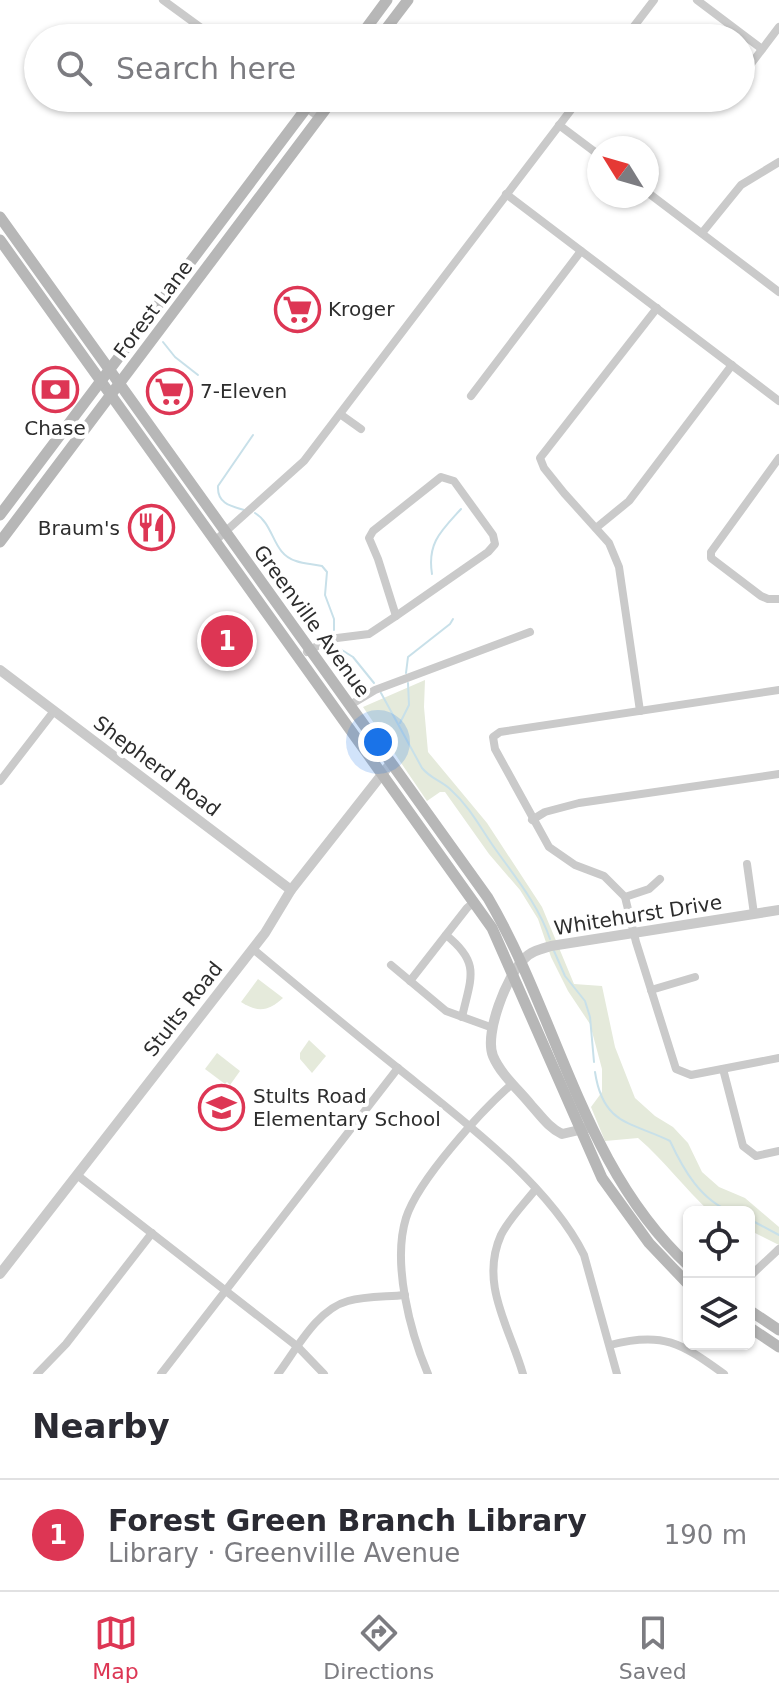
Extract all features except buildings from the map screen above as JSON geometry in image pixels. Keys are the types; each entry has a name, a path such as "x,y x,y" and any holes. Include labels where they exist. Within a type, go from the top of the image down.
{"main road":[{"path":"369,24 387,0"},
{"path":"389,24 407,0"},
{"name":"Forest Lane","path":"0,515 303,112"},
{"name":"Forest Lane","path":"2,535 61,462 324,112"},
{"path":"255,176 268,186"},
{"name":"Greenville Avenue","path":"0,217 193,486 221,535 474,902 497,938 585,1129 615,1174 683,1260"},
{"path":"211,234 225,243"},
{"name":"Greenville Avenue","path":"0,240 157,460 221,535"},
{"path":"16,264 28,256"},
{"path":"162,300 178,305"},
{"path":"47,452 61,462"},
{"path":"157,460 168,465 185,486 193,486"},
{"name":"Greenville Avenue","path":"304,654 350,705 488,898 521,961 607,1186 649,1243 683,1279"},
{"path":"755,1314 779,1330"},
{"path":"755,1331 779,1347"}],"street":[{"path":"163,0 196,24"},
{"path":"636,24 654,0"},
{"path":"697,0 729,24"},
{"path":"755,58 779,27"},
{"path":"755,44 762,49"},
{"path":"316,112 320,118"},
{"path":"221,535 304,461 569,112"},
{"path":"559,125 587,146"},
{"path":"702,233 741,185 779,162"},
{"path":"506,194 779,401"},
{"path":"659,201 776,289 779,277"},
{"path":"471,396 581,251"},
{"path":"640,711 619,567 609,543 544,468 540,458 657,308"},
{"path":"596,528 629,501 732,365"},
{"path":"340,414 361,429"},
{"path":"779,458 711,552 711,558 761,596 779,599"},
{"path":"304,654 329,639 369,634 396,616 488,552 495,544 493,535 454,481 447,477 441,477 411,498 369,538 396,616"},
{"path":"350,705 375,690 530,632"},
{"name":"Shepherd Road","path":"0,670 291,890"},
{"path":"779,690 500,732 493,737 495,749 549,847 575,865 604,876 625,897 676,1069 691,1075 779,1058"},
{"path":"0,781 54,711"},
{"name":"Stults Road","path":"0,1274 253,949 291,890 391,763"},
{"path":"532,820 579,803 779,774"},
{"path":"747,864 754,914"},
{"path":"625,897 649,889 660,879"},
{"path":"410,981 474,902"},
{"name":"Whitehurst Drive","path":"521,961 532,952 551,946 779,910"},
{"path":"446,935 467,953 471,969 462,1017"},
{"path":"253,949 470,1126 535,1190 570,1232 584,1255 617,1374"},
{"path":"521,961 512,974 493,1028 493,1056 512,1084 556,1131 562,1134 585,1129"},
{"path":"391,965 446,1011 493,1028"},
{"path":"651,990 695,977"},
{"path":"161,1374 398,1068"},
{"path":"723,1069 743,1146 756,1156 779,1151"},
{"path":"428,1374 413,1336 405,1295 401,1253 406,1218 421,1190 470,1126 512,1084"},
{"path":"77,1175 298,1347 324,1374"},
{"path":"523,1374 494,1294 494,1265 501,1235 535,1190"},
{"path":"37,1374 66,1344 152,1233"},
{"path":"755,1271 779,1249"},
{"path":"278,1374 320,1319 335,1306 356,1299 405,1295"},
{"path":"610,1345 646,1337 663,1339 683,1347 724,1374"}],"shaded area":[{"path":"425,680 428,752 487,823 542,907 574,984 602,986 615,1047 635,1098 673,1127 688,1143 702,1172 719,1187 745,1198 754,1206 704,1206 638,1138 605,1141 591,1107 602,1092 602,1069 590,1024 568,991 551,957 538,919 520,890 489,854 445,792 427,801 363,707"},
{"path":"258,979 283,998 263,1009 241,1002"},
{"path":"309,1040 326,1056 312,1073 300,1059 300,1053"},
{"path":"217,1053 240,1071 230,1085 205,1069"},
{"path":"755,1207 779,1227 779,1245 755,1233"}],"waterway":[{"path":"163,342 175,357 198,375"},
{"path":"244,510 222,500 218,486 253,435"},
{"path":"432,574 432,554 437,538 461,509"},
{"path":"255,513 262,518 288,557 322,566 327,572 325,595 334,619 334,630"},
{"path":"406,673 408,657 453,619"},
{"path":"334,642 353,657 374,683"},
{"path":"400,723 409,705 408,683"},
{"path":"381,693 422,768 451,790 470,811 533,904 550,939"},
{"path":"554,951 565,976 585,1001 590,1017 594,1062"},
{"path":"595,1072 599,1089 612,1112 631,1125 670,1141 687,1173 702,1192 720,1206"},
{"path":"755,1222 779,1235"}],"place":[{"name":"Kroger","path":"297,309"},
{"name":"Chase","path":"55,389"},
{"name":"7-Eleven","path":"169,391"},
{"name":"Braum's","path":"151,528"},
{"name":"Forest Green Branch Library","path":"227,641"},
{"name":"Stults Road Elementary School","path":"222,1108"}]}
